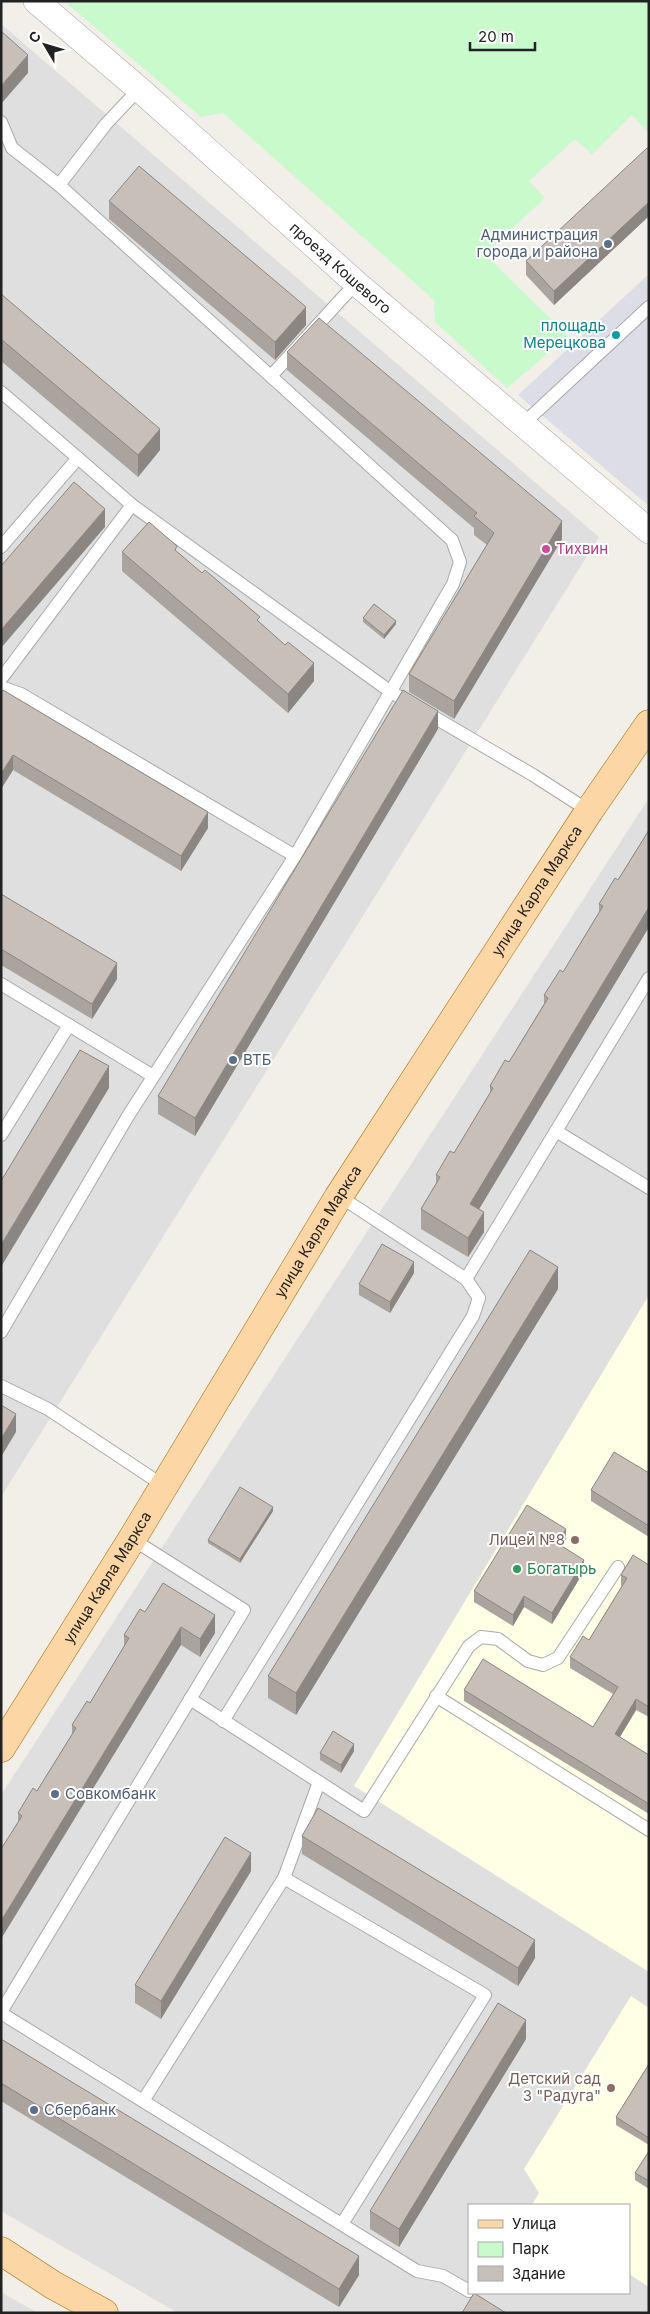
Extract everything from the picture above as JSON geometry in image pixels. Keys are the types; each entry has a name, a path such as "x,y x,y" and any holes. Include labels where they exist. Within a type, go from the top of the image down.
{"main road":[{"name":"улица Карла Маркса","path":"5,1734 132,1539 339,1196 589,811 646,732"},
{"path":"1,2251 53,2285 104,2313"}],"street":[{"name":"проезд Кошевого","path":"36,1 140,89 356,283 649,531"}],"lane":[{"path":"59,185 106,124 140,89"},
{"path":"1,122 12,148 59,185 452,540 460,562 454,584 295,856 153,1076 1,1332"},
{"path":"271,376 356,283"},
{"path":"522,425 649,306"},
{"path":"1,392 132,505 391,692 533,775 589,811"},
{"path":"1,547 78,458"},
{"path":"1,679 132,505"},
{"path":"1,687 21,694 295,856"},
{"path":"466,1279 649,978"},
{"path":"1,984 153,1076"},
{"path":"1,1135 69,1025"},
{"path":"556,1131 649,1188"},
{"path":"223,1721 473,1316 479,1298 466,1279 339,1196"},
{"path":"1,1386 48,1409 164,1486"},
{"path":"132,1539 244,1610 1,2013 417,2271 443,2276 468,2291"},
{"path":"190,1699 364,1811 469,1646 481,1637 498,1639 528,1661 543,1665 558,1658 618,1567"},
{"path":"436,1696 649,1830"},
{"path":"143,2101 284,1878 319,1782"},
{"path":"284,1878 484,1995 342,2224"}],"shaded area":[{"path":"1,24 599,537 1,1497"},
{"name":"площадь Мерецкова","path":"649,274 649,506 518,395"},
{"path":"649,798 649,2313 178,2313 1,2211 1,1795"},
{"name":"Лицей №8","path":"649,1295 649,1972 354,1786"},
{"name":"Детский сад 3 \"Радуга\"","path":"631,1996 649,2008 649,2287 630,2275 630,2204 533,2204 539,2193 524,2169"},
{"path":"1,2292 38,2313 1,2313"}],"green space":[{"path":"64,1 649,1 649,133 632,115 592,154 575,139 529,181 545,198 485,254 568,336 507,388 435,322 434,300 223,113 201,117"}],"building":[{"path":"1,31 28,55 1,86"},
{"path":"647,148 649,149 649,202 554,291 526,261"},
{"path":"139,166 306,307 275,342 109,201"},
{"path":"1,294 160,429 138,455 1,339"},
{"path":"319,318 562,521 454,701 409,674 494,533 474,516 477,513 287,352"},
{"path":"74,482 105,509 1,630 1,566"},
{"path":"149,522 177,546 175,550 202,573 205,570 260,617 257,620 285,645 288,642 314,663 288,694 122,552"},
{"path":"374,604 396,621 384,635 363,618"},
{"path":"3,690 208,812 181,856 13,755 1,774 1,693"},
{"path":"403,690 438,711 195,1118 158,1096"},
{"path":"649,830 649,907 470,1204 484,1212 468,1238 421,1209 440,1177 436,1175 450,1151 454,1153 493,1088 490,1086 505,1060 509,1062 548,998 544,995 560,970 563,972 603,906 599,904 615,878 618,880"},
{"path":"1,894 117,963 92,1004 1,949"},
{"path":"80,1050 109,1066 1,1245 1,1181"},
{"path":"382,1244 414,1262 390,1302 359,1284"},
{"path":"530,1250 558,1267 296,1693 268,1676"},
{"path":"1,1405 16,1414 1,1439"},
{"path":"614,1452 649,1473 649,1526 591,1490"},
{"path":"240,1487 273,1507 240,1559 208,1540"},
{"path":"527,1505 566,1529 557,1543 584,1560 552,1613 524,1596 513,1615 474,1591"},
{"path":"633,1555 649,1565 649,1707 636,1699 615,1734 649,1755 649,1804 464,1690 483,1659 593,1727 618,1687 570,1657 583,1636 589,1640 627,1578 621,1575"},
{"path":"163,1583 215,1615 200,1639 181,1627 1,1921 1,1849 22,1816 18,1813 33,1788 37,1791 76,1728 72,1725 87,1701 90,1703 129,1638 124,1635 140,1609 145,1612"},
{"path":"333,1731 354,1744 341,1765 320,1753"},
{"path":"318,1808 535,1940 518,1968 302,1836"},
{"path":"225,1837 251,1853 161,2001 135,1985"},
{"path":"498,2003 526,2020 399,2229 370,2211"},
{"path":"1,2039 359,2256 339,2289 1,2083"},
{"path":"649,2064 649,2138 616,2117"},
{"path":"649,2151 649,2181 635,2173"},
{"path":"473,2294 476,2294 506,2313 462,2313"}],"place":[{"name":"Администрация города и района","path":"608,244"},
{"name":"площадь Мерецкова","path":"616,335"},
{"name":"Тихвин","path":"546,549"},
{"name":"ВТБ","path":"233,1060"},
{"name":"Лицей №8","path":"575,1540"},
{"name":"Богатырь","path":"517,1569"},
{"name":"Совкомбанк","path":"55,1794"},
{"name":"Детский сад 3 \"Радуга\"","path":"611,2088"},
{"name":"Сбербанк","path":"34,2110"}]}
